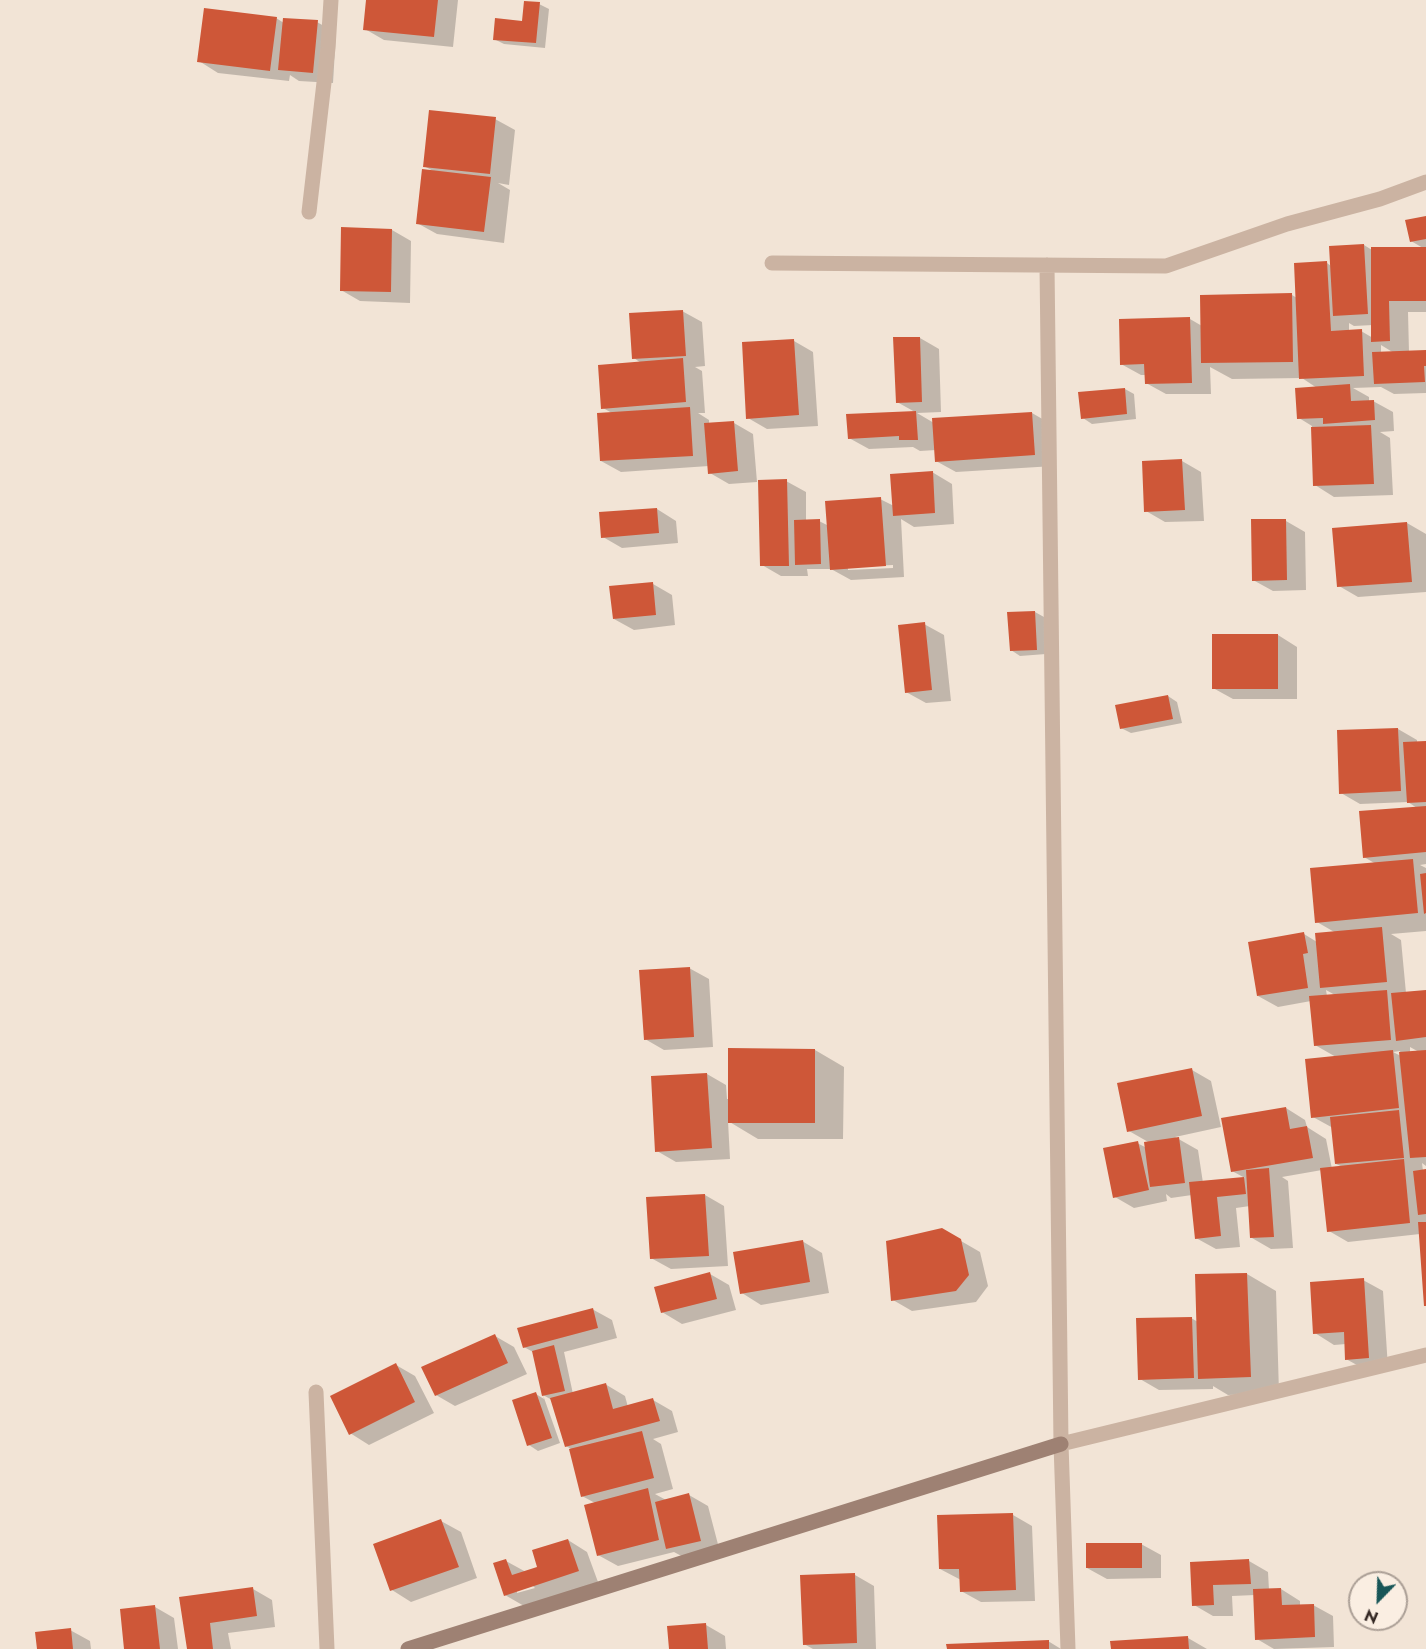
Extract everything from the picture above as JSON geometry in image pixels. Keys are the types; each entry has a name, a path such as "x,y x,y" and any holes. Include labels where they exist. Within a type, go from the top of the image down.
{"street":[{"path":"309,212 327,60 331,0"},
{"path":"772,263 1166,266 1287,224 1380,199 1426,182"},
{"path":"1047,265 1060,1443 1068,1649"},
{"path":"408,1649 1060,1443 1426,1355"},
{"path":"316,1392 327,1649"}],"building":[{"path":"366,0 438,0 434,37 363,30"},
{"path":"524,1 540,2 536,43 493,40 495,18 522,21"},
{"path":"204,8 277,17 270,71 197,62"},
{"path":"283,18 318,20 313,73 278,70"},
{"path":"429,110 496,117 490,174 423,167"},
{"path":"422,169 491,177 484,232 416,224"},
{"path":"1426,216 1426,239 1410,242 1405,220"},
{"path":"341,227 392,229 391,292 340,291"},
{"path":"1364,244 1368,314 1333,316 1329,246"},
{"path":"1371,247 1426,247 1426,301 1389,301 1390,341 1371,342"},
{"path":"1327,261 1331,331 1362,329 1364,376 1299,379 1294,263"},
{"path":"1292,293 1293,362 1201,363 1200,295"},
{"path":"683,310 686,356 632,359 629,313"},
{"path":"1190,317 1192,383 1145,384 1144,364 1120,365 1119,319"},
{"path":"893,337 920,337 922,402 896,403"},
{"path":"794,339 799,415 746,419 742,342"},
{"path":"1426,350 1425,382 1374,384 1372,352"},
{"path":"683,358 686,402 601,409 598,365"},
{"path":"1350,384 1351,401 1374,400 1375,420 1323,424 1323,418 1297,419 1295,388"},
{"path":"1125,388 1127,414 1081,419 1078,392"},
{"path":"690,407 693,456 600,461 597,413"},
{"path":"916,411 918,440 899,440 899,436 848,439 846,414"},
{"path":"1032,412 1035,455 935,462 932,418"},
{"path":"734,421 738,471 708,474 704,423"},
{"path":"1371,425 1374,484 1313,486 1311,427"},
{"path":"1182,459 1185,510 1144,512 1142,461"},
{"path":"933,471 935,513 893,516 890,474"},
{"path":"787,479 789,566 760,566 758,480"},
{"path":"881,497 886,566 830,570 825,501"},
{"path":"657,508 659,533 601,538 599,512"},
{"path":"820,519 821,564 795,565 794,520"},
{"path":"1251,519 1286,519 1287,580 1252,581"},
{"path":"1407,522 1412,582 1337,587 1332,528"},
{"path":"653,582 656,615 613,619 609,586"},
{"path":"1035,611 1037,650 1010,651 1007,612"},
{"path":"925,622 932,690 905,693 898,625"},
{"path":"1212,634 1278,634 1278,689 1212,689"},
{"path":"1168,695 1173,719 1120,729 1115,705"},
{"path":"1398,728 1401,791 1339,794 1337,730"},
{"path":"1426,741 1426,802 1407,803 1403,742"},
{"path":"1426,806 1426,852 1363,858 1359,811"},
{"path":"1413,859 1418,913 1315,923 1310,868"},
{"path":"1426,873 1426,913 1424,914 1420,874"},
{"path":"1382,927 1387,982 1320,988 1315,933"},
{"path":"1304,932 1308,953 1303,954 1308,988 1257,996 1248,942"},
{"path":"690,967 694,1037 644,1040 639,970"},
{"path":"1387,990 1391,1040 1314,1046 1309,996"},
{"path":"1426,990 1426,1037 1396,1041 1391,993"},
{"path":"728,1048 815,1049 815,1123 728,1123"},
{"path":"1393,1050 1399,1108 1311,1118 1305,1059"},
{"path":"1426,1050 1426,1157 1410,1158 1399,1052"},
{"path":"1192,1068 1202,1116 1127,1132 1117,1083"},
{"path":"707,1073 712,1148 655,1152 651,1076"},
{"path":"1286,1107 1290,1129 1307,1126 1313,1158 1231,1172 1221,1118"},
{"path":"1399,1110 1404,1158 1335,1164 1330,1117"},
{"path":"1179,1137 1185,1183 1150,1187 1144,1142"},
{"path":"1138,1141 1149,1190 1113,1198 1103,1148"},
{"path":"1404,1159 1410,1223 1327,1232 1320,1168"},
{"path":"1269,1168 1274,1237 1250,1238 1246,1170"},
{"path":"1426,1169 1426,1214 1418,1215 1413,1171"},
{"path":"1244,1177 1246,1194 1217,1197 1221,1236 1195,1239 1189,1182"},
{"path":"705,1194 709,1256 650,1259 646,1197"},
{"path":"1418,1222 1426,1222 1426,1306 1424,1306"},
{"path":"942,1228 961,1239 969,1275 956,1291 891,1301 886,1241"},
{"path":"803,1240 810,1282 740,1294 733,1252"},
{"path":"710,1272 717,1299 661,1313 654,1287"},
{"path":"1247,1273 1251,1377 1198,1379 1195,1274"},
{"path":"1364,1278 1369,1358 1345,1360 1344,1332 1313,1334 1310,1282"},
{"path":"593,1308 598,1328 523,1348 517,1328"},
{"path":"1192,1317 1194,1378 1138,1380 1136,1318"},
{"path":"495,1334 508,1363 435,1396 421,1367"},
{"path":"554,1345 565,1391 542,1396 532,1351"},
{"path":"396,1363 415,1402 349,1435 330,1396"},
{"path":"606,1383 613,1409 653,1398 660,1421 565,1447 550,1398"},
{"path":"536,1392 552,1438 527,1446 512,1400"},
{"path":"642,1431 654,1478 581,1497 569,1449"},
{"path":"648,1488 659,1540 597,1556 584,1505"},
{"path":"689,1493 701,1541 666,1549 655,1502"},
{"path":"1013,1513 1016,1590 960,1592 959,1569 939,1569 937,1515"},
{"path":"441,1519 459,1567 390,1591 373,1544"},
{"path":"568,1539 579,1571 504,1596 493,1563 506,1559 512,1575 537,1567 532,1550"},
{"path":"1086,1543 1142,1543 1142,1568 1086,1568"},
{"path":"1249,1559 1251,1584 1213,1585 1214,1605 1192,1606 1190,1562"},
{"path":"855,1573 857,1643 803,1645 800,1575"},
{"path":"253,1587 257,1616 210,1623 213,1649 187,1649 179,1597"},
{"path":"1281,1588 1282,1605 1314,1604 1315,1637 1255,1640 1253,1589"},
{"path":"155,1605 160,1649 124,1649 120,1609"},
{"path":"706,1623 708,1649 669,1649 667,1626"},
{"path":"71,1628 73,1649 37,1649 35,1632"},
{"path":"1188,1636 1189,1649 1111,1649 1110,1641"},
{"path":"1049,1640 1049,1649 947,1649 946,1644"}]}
